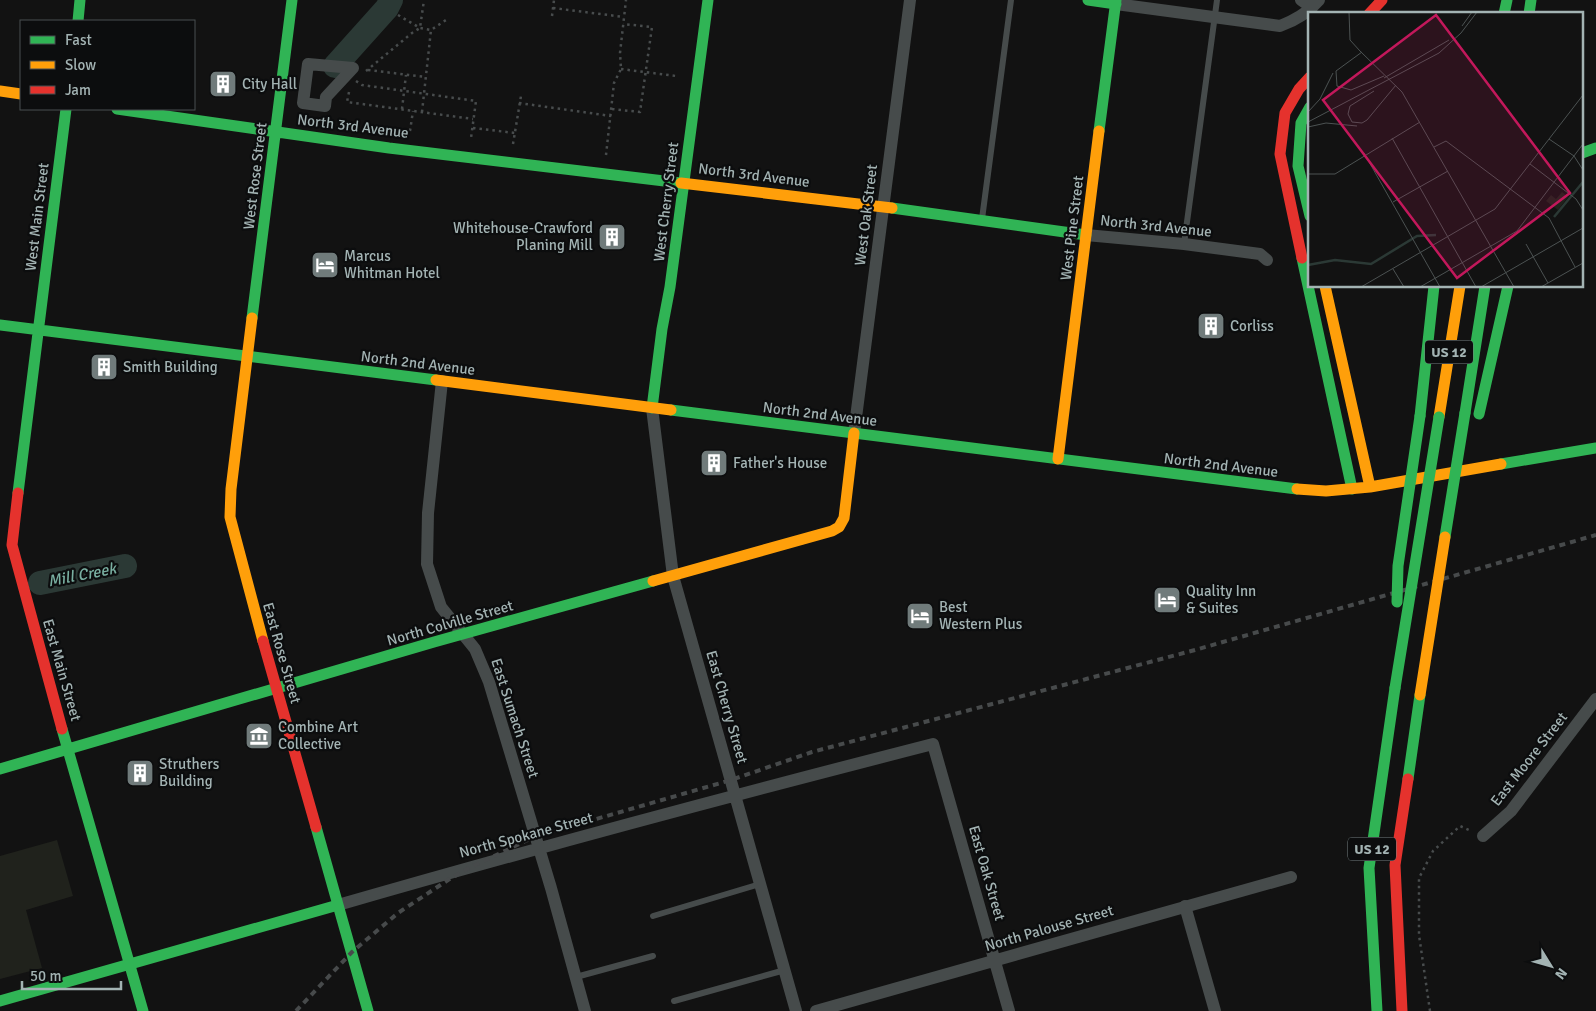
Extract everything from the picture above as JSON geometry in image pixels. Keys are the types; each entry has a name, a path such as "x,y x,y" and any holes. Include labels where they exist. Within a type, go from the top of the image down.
{"main road":[{"path":"78,20 80,0"},
{"name":"West Rose Street","path":"247,356 292,0"},
{"name":"West Cherry Street","path":"652,408 662,329 670,288 708,0"},
{"path":"1088,0 1116,2"},
{"path":"1372,12 1382,0"},
{"name":"West Pine Street","path":"1058,460 1116,2"},
{"path":"1308,79 1299,89 1285,113 1280,154 1308,284"},
{"path":"0,91 20,94"},
{"name":"West Main Street","path":"38,329 51,214 66,110"},
{"name":"North 3rd Avenue","path":"124,110 276,132 884,206 1086,235"},
{"path":"1308,111 1301,123 1298,166 1308,208"},
{"path":"1584,152 1596,148"},
{"path":"1309,288 1352,489"},
{"path":"1325,288 1370,487"},
{"path":"1395,688 1398,566 1420,416 1434,288"},
{"name":"US 12","path":"1377,1011 1369,868 1395,688 1460,288"},
{"name":"US 12","path":"1402,1011 1395,865 1485,288"},
{"path":"1478,418 1508,288"},
{"name":"North 2nd Avenue","path":"0,325 1290,489 1326,491 1370,487 1596,448"},
{"name":"East Main Street","path":"38,329 12,545 143,1011"},
{"name":"East Rose Street","path":"247,356 231,489 230,517 276,688 368,1011"},
{"name":"North Colville Street","path":"0,769 276,688 832,531 839,527 844,518 854,433"},
{"path":"1444,543 1472,442"},
{"name":"North Spokane Street","path":"0,1001 338,905"}],"street":[{"name":"West Oak Street","path":"854,433 910,0"},
{"path":"1302,0 1316,4"},
{"path":"1116,2 1280,26 1296,20 1316,4"},
{"name":"North 3rd Avenue","path":"1086,235 1184,244 1260,254 1267,260"},
{"name":"East Sumach Street","path":"442,381 428,513 427,564 441,606 462,635 475,649 489,682 586,1011"},
{"name":"East Cherry Street","path":"652,408 673,576 796,1011"},
{"name":"East Moore Street","path":"1483,836 1511,811 1596,699"},
{"name":"North Spokane Street","path":"338,905 538,848 933,744"},
{"name":"East Oak Street","path":"933,744 1009,1011"},
{"name":"North Palouse Street","path":"816,1011 1291,877"},
{"path":"1185,906 1215,1011"}],"lane":[{"path":"982,219 1011,0"},
{"path":"1184,244 1216,0"},
{"path":"653,916 760,884"},
{"path":"576,977 653,956"},
{"path":"674,1001 785,970"}],"path":[{"path":"368,70 420,28 424,0"},
{"path":"552,16 554,0"},
{"path":"606,155 614,83 621,69 620,53 626,0"},
{"path":"553,8 624,17"},
{"path":"398,15 420,28 431,30 446,20"},
{"path":"612,109 640,112 652,27 623,24"},
{"path":"422,112 431,30"},
{"path":"621,69 676,76"},
{"path":"426,77 368,70 354,73 362,84 476,101 471,138"},
{"path":"402,109 406,75"},
{"path":"350,86 347,102 474,119"},
{"path":"513,144 521,96"},
{"path":"519,103 611,116"},
{"path":"410,131 413,111"},
{"path":"473,128 515,133"},
{"path":"1430,1011 1420,935 1419,878 1433,851 1460,826 1483,836"}],"shaded area":[{"path":"57,840 73,896 26,910 42,968 0,979 0,856"}],"waterway":[{"name":"Mill Creek","path":"335,66 387,8 391,0"},
{"name":"Mill Creek","path":"40,583 125,566"}],"railway":[{"path":"296,1011 352,952 398,913 469,868 534,837 731,780 812,752 1195,650 1596,535"}],"traffic: fast":[{"path":"78,20 80,0"},
{"path":"252,318 292,0"},
{"path":"652,408 708,0"},
{"path":"1088,0 1116,4"},
{"path":"1099,131 1116,0"},
{"path":"1504,12 1507,0"},
{"path":"1529,12 1531,0"},
{"path":"18,493 66,110"},
{"path":"124,110 389,148 681,183"},
{"path":"1308,111 1301,123 1298,166 1308,208"},
{"path":"1584,152 1596,148"},
{"path":"892,208 1086,235"},
{"path":"1302,258 1308,286"},
{"path":"1308,288 1352,489"},
{"path":"1420,416 1434,288"},
{"path":"1465,413 1485,288"},
{"path":"1479,414 1508,288"},
{"path":"0,325 436,380"},
{"path":"671,410 1297,489"},
{"path":"1445,537 1465,413"},
{"path":"1397,602 1398,566 1420,416"},
{"path":"1395,688 1439,417"},
{"path":"1501,464 1596,448"},
{"path":"0,769 434,642 653,581"},
{"path":"1377,1011 1369,868 1395,688"},
{"path":"1408,779 1420,695"},
{"path":"62,729 143,1011"},
{"path":"316,827 368,1011"},
{"path":"0,1001 338,905"}],"traffic: slow":[{"path":"0,91 20,94"},
{"path":"1058,459 1099,131"},
{"path":"681,183 892,208"},
{"path":"1325,288 1370,487"},
{"path":"1439,417 1460,288"},
{"path":"252,318 231,489 230,517 263,641"},
{"path":"436,380 671,410"},
{"path":"653,581 832,531 839,527 844,518 854,433"},
{"path":"1297,489 1326,491 1370,487 1501,464"},
{"path":"1420,695 1445,537"}],"traffic: jam":[{"path":"1371,12 1382,0"},
{"path":"1302,258 1280,154 1285,113 1299,89 1308,79"},
{"path":"18,493 12,545 62,729"},
{"path":"263,641 316,827"},
{"path":"1402,1011 1395,865 1408,779"}],"place":[{"name":"City Hall","path":"223,84"},
{"name":"Whitehouse-Crawford Planing Mill","path":"612,237"},
{"name":"Marcus Whitman Hotel","path":"325,265"},
{"name":"Corliss","path":"1211,326"},
{"name":"Smith Building","path":"104,367"},
{"name":"Father's House","path":"714,463"},
{"name":"Quality Inn & Suites","path":"1167,600"},
{"name":"Best Western Plus","path":"920,616"},
{"name":"Combine Art Collective","path":"259,736"},
{"name":"Struthers Building","path":"140,773"}]}
